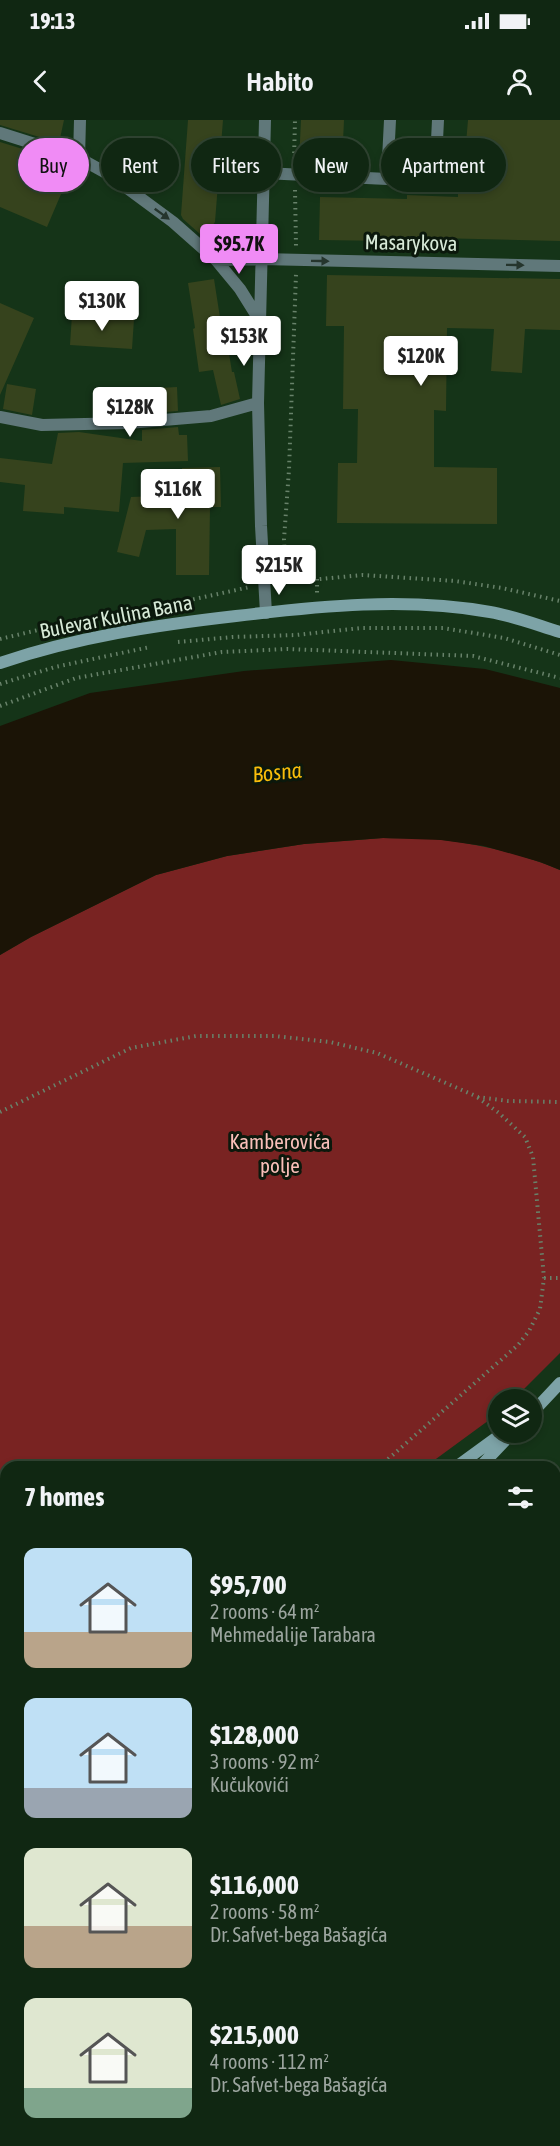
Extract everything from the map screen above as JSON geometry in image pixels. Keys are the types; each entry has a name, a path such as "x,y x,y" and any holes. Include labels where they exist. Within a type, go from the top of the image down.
{"street":[{"path":"79,138 80,120"},
{"path":"265,120 265,138"},
{"path":"389,138 390,120"},
{"path":"437,138 438,120"},
{"path":"0,133 18,139"},
{"path":"89,164 108,174 173,222 216,260 240,289 260,321"},
{"path":"264,192 258,404 266,613"},
{"name":"Masarykova","path":"216,260 262,259 560,266"},
{"path":"0,417 42,424 128,423 211,416 258,404"},
{"name":"Bulevar Kulina Bana","path":"0,663 119,632 266,613 362,604 451,607 492,612 560,632"},
{"path":"542,1402 560,1383"},
{"path":"466,1461 489,1443"},
{"path":"486,1461 503,1443"}],"path":[{"path":"295,120 295,138"},
{"path":"286,582 284,539 297,260 295,192"},
{"path":"149,609 265,584 363,575 455,581 502,588 560,601"},
{"path":"0,639 68,622 87,620"},
{"path":"171,643 233,637 296,635 361,628 443,628 504,638 560,655"},
{"path":"0,684 55,667 150,646"},
{"path":"0,706 76,678 222,652 288,649 473,656 560,678"},
{"path":"0,1112 131,1048 196,1036 273,1036 330,1042 377,1053 474,1095 500,1113 525,1137 533,1157 544,1278 540,1309 529,1331 518,1345 386,1461"},
{"path":"474,1095 508,1101 560,1102"},
{"path":"544,1278 560,1278"},
{"path":"386,1461 401,1461"}],"green space":[{"name":"Kamberovića polje","path":"383,838 421,838 503,851 560,870 560,1353 524,1389 488,1389 488,1421 433,1461 0,1461 0,955 31,937 156,875 227,856 304,844"}],"water":[{"name":"Bosna","path":"391,660 485,669 560,688 560,870 484,846 441,840 383,838 304,844 227,856 156,875 31,937 0,955 0,726 90,693 244,671"}],"building":[{"path":"0,120 64,120 60,138 43,138 0,125"},
{"path":"188,120 223,120 222,138 191,138 191,192 217,192 215,222 209,231 200,234 181,215"},
{"path":"301,120 344,120 343,138 300,138"},
{"path":"468,120 560,120 560,241 391,237 391,241 319,240 320,197 407,199 407,195 458,197 458,192 506,192 506,138 466,138"},
{"path":"0,142 18,148 18,192 62,192 47,227 0,207"},
{"path":"327,275 560,279 560,330 525,329 522,373 491,371 494,329 447,328 446,411 434,410 434,467 497,468 497,524 337,523 338,463 357,463 358,409 343,409 344,326 326,326"},
{"path":"214,279 221,324 224,323 232,372 234,372 240,399 221,405 213,370 199,372 188,283"},
{"path":"0,303 34,318 0,395"},
{"path":"72,315 134,319 132,349 70,345"},
{"path":"7,384 36,389 32,415 3,409"},
{"path":"177,387 178,411 142,414 141,389"},
{"path":"178,427 179,435 187,435 188,461 123,463 119,512 64,507 64,514 23,511 25,485 0,482 0,458 52,464 58,433 79,432 142,441 142,430"},
{"path":"220,467 221,507 210,507 209,575 176,575 176,529 146,530 139,557 117,552 131,497 183,495 182,468"}]}
